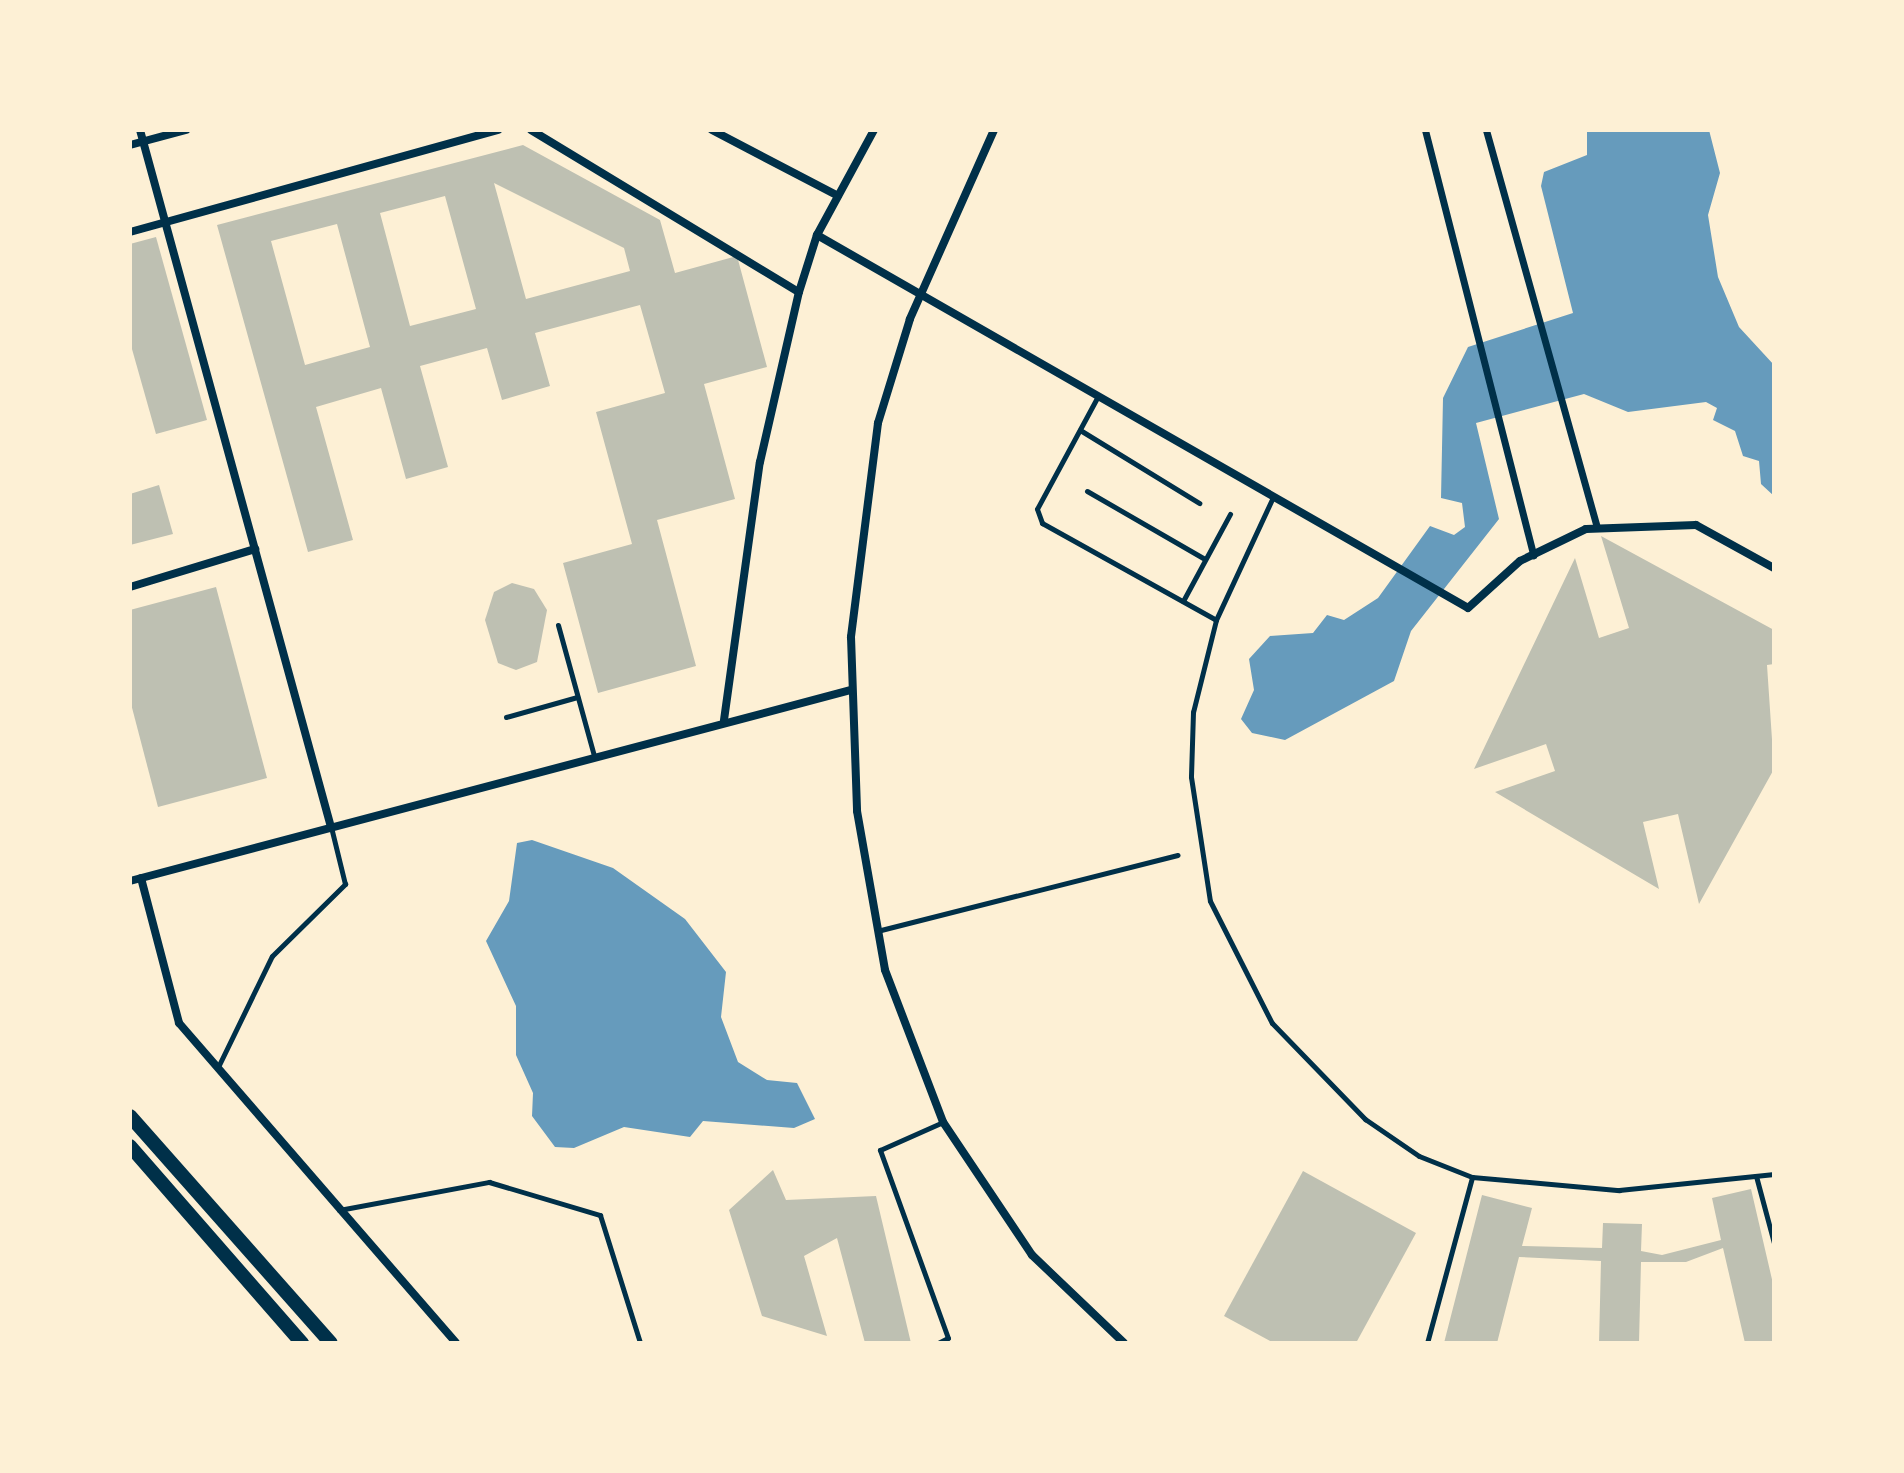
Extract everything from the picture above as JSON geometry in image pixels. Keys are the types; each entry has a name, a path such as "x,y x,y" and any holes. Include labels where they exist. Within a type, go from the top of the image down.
{"main road":[{"path":"130,1116 331,1343"},
{"path":"130,1146 302,1343"}],"street":[{"path":"140,130 331,827"},
{"path":"130,145 186,130"},
{"path":"130,232 498,130"},
{"path":"531,130 799,292"},
{"path":"712,130 838,196"},
{"path":"724,720 760,462 799,292 817,235 874,130"},
{"path":"994,130 922,292 893,369 869,475 851,690 857,811 876,932 900,1021 943,1122 1032,1255 1124,1343"},
{"path":"1425,130 1502,418 1533,555"},
{"path":"1486,130 1536,325 1597,528"},
{"path":"817,235 922,292 1468,608 1533,555 1597,528 1696,525 1774,568"},
{"path":"130,587 255,549"},
{"path":"130,881 724,720 851,690"},
{"path":"141,878 179,1023 216,1071 337,1211 456,1343"}],"lane":[{"path":"1099,395 1037,509 1042,523 1216,620"},
{"path":"1080,430 1199,503"},
{"path":"1087,491 1205,559"},
{"path":"1273,496 1216,620 1193,712 1191,777 1210,901 1237,961 1272,1023 1365,1119 1419,1156 1472,1177 1619,1190 1774,1174"},
{"path":"1183,601 1230,514"},
{"path":"558,625 594,756"},
{"path":"506,717 577,697"},
{"path":"216,1071 272,956 345,884 331,827"},
{"path":"876,932 1178,855"},
{"path":"938,1343 948,1338 880,1150 943,1122"},
{"path":"1756,1176 1774,1243"},
{"path":"1427,1343 1472,1177"},
{"path":"337,1211 489,1182 600,1215 640,1343"},
{"path":"697,1343 748,1343"}],"water":[{"path":"1587,130 1709,130 1720,173 1708,215 1718,277 1739,327 1774,365 1774,496 1761,484 1759,461 1743,456 1735,431 1713,420 1717,408 1706,402 1628,412 1584,394 1476,423 1499,519 1411,631 1394,681 1285,740 1252,733 1241,719 1254,690 1249,659 1270,636 1313,633 1327,615 1344,620 1378,598 1430,526 1454,535 1465,527 1462,503 1441,498 1443,398 1468,347 1573,313 1541,186 1544,172 1587,155"},
{"path":"532,840 613,868 685,919 726,972 721,1017 738,1062 767,1080 797,1083 815,1119 794,1128 703,1121 690,1137 624,1127 574,1148 555,1147 532,1116 533,1093 516,1055 516,1006 486,941 509,901 517,843"}],"building":[{"path":"523,145 660,220 675,273 737,256 767,367 704,384 735,499 657,520 696,666 598,693 563,563 632,544 596,412 665,393 640,305 535,333 550,386 502,400 487,348 420,366 448,467 406,479 381,388 316,407 353,540 308,552 217,225","holes":["494,183 624,248 630,271 526,299","445,196 476,309 410,326 380,213","337,224 370,347 305,365 271,241"]},
{"path":"156,237 207,420 156,434 130,342 130,244"},
{"path":"159,485 173,534 130,545 130,494"},
{"path":"1601,536 1774,630 1774,664 1767,665 1774,769 1699,904 1678,814 1643,822 1659,889 1495,792 1555,771 1546,744 1474,769 1575,558 1599,638 1629,628"},
{"path":"512,583 534,589 547,610 537,662 516,670 498,663 485,620 494,592"},
{"path":"216,587 267,778 158,807 130,700 130,610"},
{"path":"773,1170 786,1200 876,1196 911,1343 865,1343 837,1238 804,1256 827,1336 762,1316 729,1210"},
{"path":"1303,1171 1416,1233 1356,1343 1274,1343 1224,1316"},
{"path":"1751,1189 1774,1288 1774,1343 1745,1343 1723,1248 1686,1262 1641,1262 1639,1343 1599,1343 1601,1261 1519,1257 1497,1343 1444,1343 1482,1195 1532,1208 1522,1246 1602,1248 1603,1223 1642,1224 1641,1251 1662,1255 1721,1240 1712,1198"}]}
